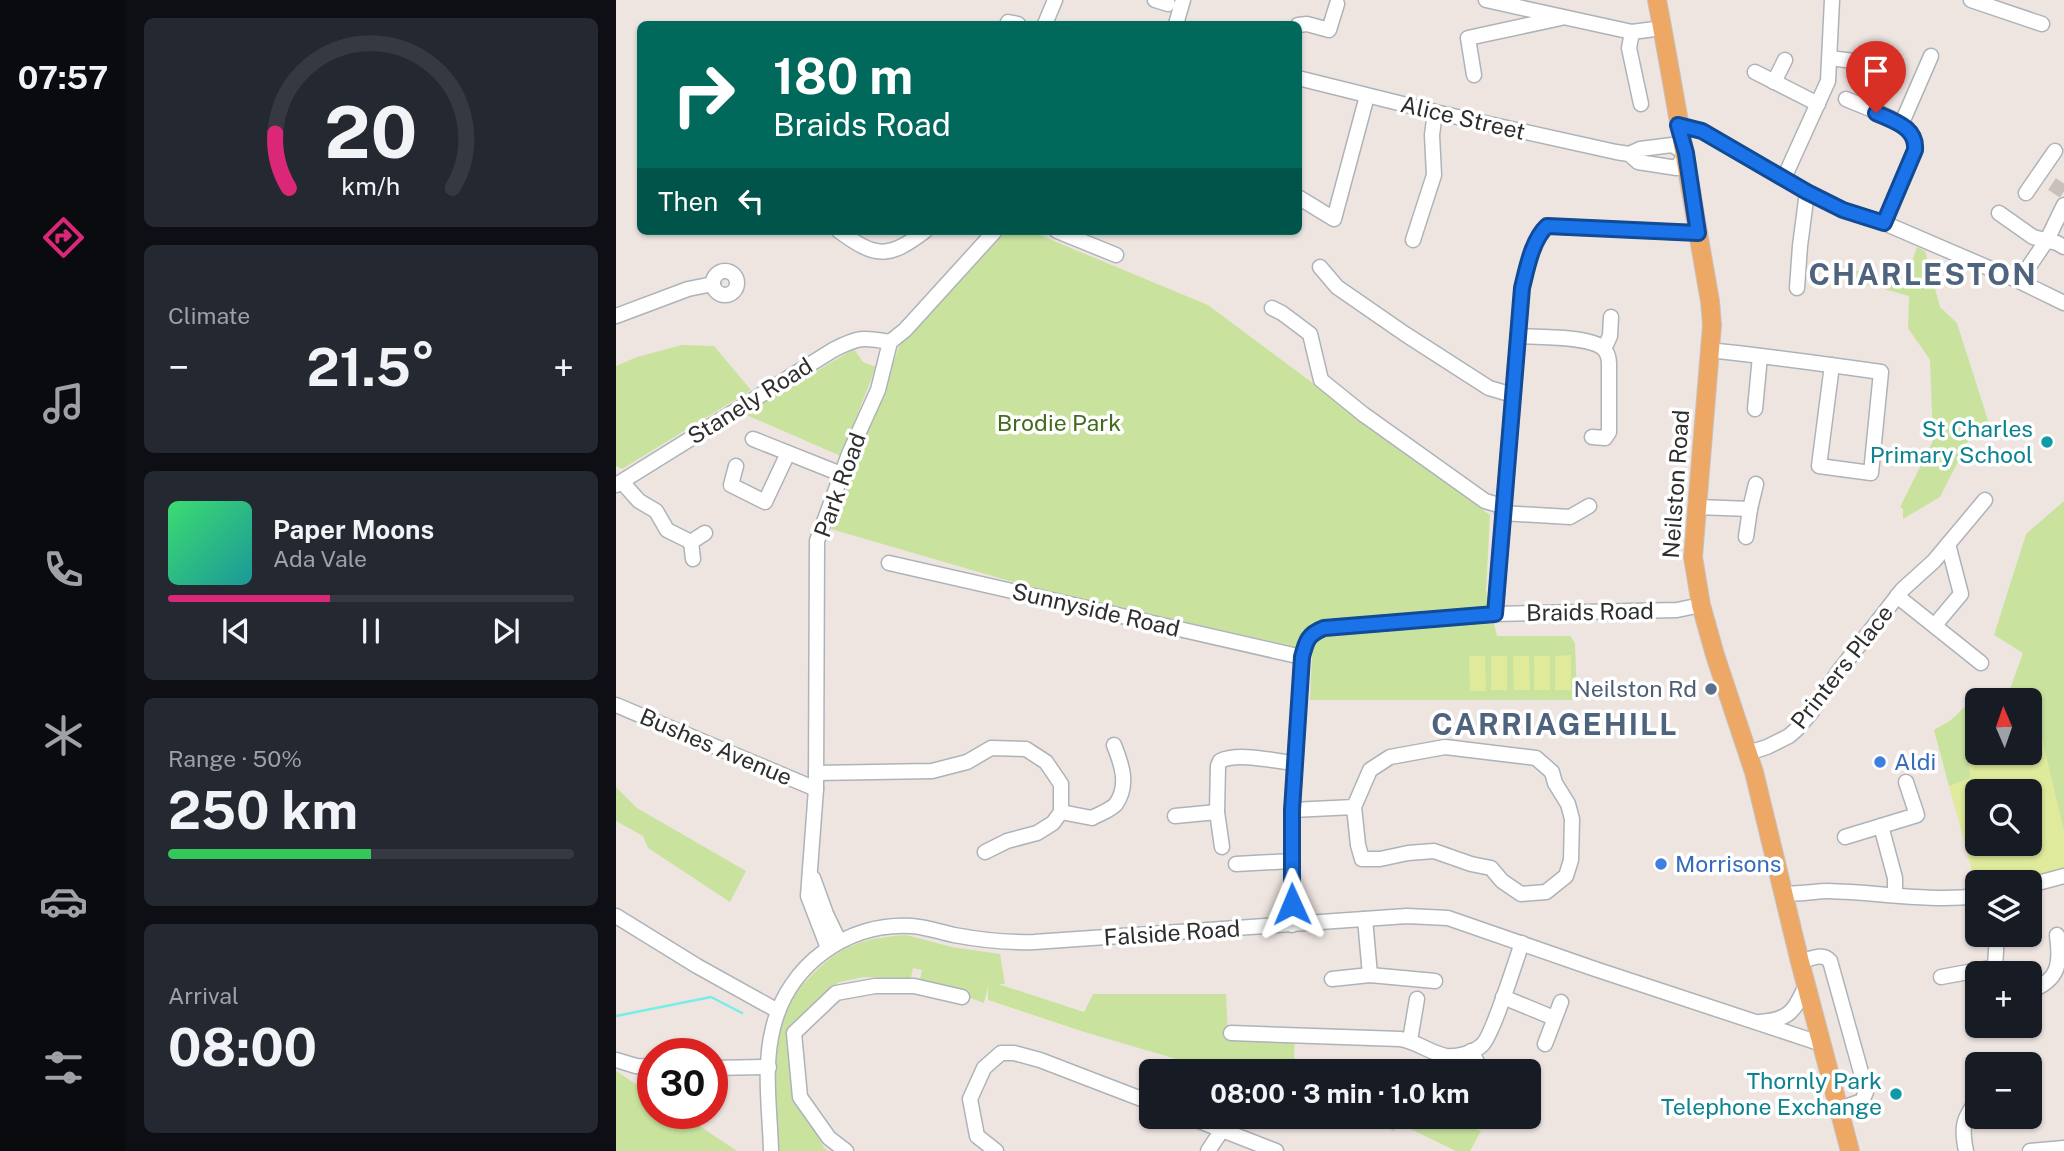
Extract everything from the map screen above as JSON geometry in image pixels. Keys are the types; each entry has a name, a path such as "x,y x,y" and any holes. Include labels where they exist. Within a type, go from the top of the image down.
{"main road":[{"name":"Neilston Road","path":"1657,0 1678,125 1686,153 1712,325 1693,557 1701,605 1748,753 1850,1151"}],"street":[{"path":"1046,21 1055,0"},
{"path":"1177,21 1183,0"},
{"path":"1486,0 1632,32 1662,28"},
{"path":"1784,177 1828,81 1832,0"},
{"path":"1971,0 2042,24"},
{"path":"1302,25 1329,30 1337,4"},
{"path":"1474,75 1468,38 1566,17"},
{"path":"1632,32 1629,48 1641,104"},
{"path":"1901,125 1931,56"},
{"path":"1830,58 1861,62 1885,72 1888,80"},
{"path":"1774,82 1785,60"},
{"path":"1755,72 1818,104"},
{"name":"Alice Street","path":"1302,79 1435,112 1629,154 1638,162 1676,168 1686,153"},
{"path":"1302,199 1334,219 1367,96"},
{"path":"1846,99 1901,125 1913,136 1915,150 1884,223"},
{"path":"1413,240 1434,175 1432,135 1435,112"},
{"path":"1678,125 1702,131 1843,210 1884,223 2064,303"},
{"path":"2026,193 2055,151"},
{"path":"2039,175 2053,184"},
{"path":"1797,288 1807,192"},
{"path":"2019,281 2047,240 2064,205"},
{"path":"1999,213 2034,237 2064,247"},
{"path":"1495,614 1522,288 1530,257 1542,230 1547,226 1698,233"},
{"path":"844,235 859,246 884,252 899,249 919,235"},
{"path":"890,342 905,330 989,235"},
{"path":"1066,235 1116,255"},
{"path":"1320,267 1336,287 1405,334 1489,388 1513,395"},
{"path":"616,316 688,289 713,284"},
{"path":"1272,309 1282,313 1310,334 1321,380 1363,414 1485,501 1502,510 1570,517 1589,506"},
{"path":"1604,349 1610,336 1611,317"},
{"path":"1518,336 1589,341 1604,349 1609,356 1609,432 1605,438 1592,437"},
{"name":"Stanely Road","path":"619,484 833,350 855,339 890,342"},
{"name":"Park Road","path":"834,945 808,896 816,789 817,541 841,474 877,390 890,342"},
{"path":"1709,350 1832,365 1881,372 1871,473 1819,466 1832,365"},
{"path":"1755,409 1760,356"},
{"path":"753,439 841,474"},
{"path":"736,466 731,485 765,502 788,453"},
{"path":"619,484 639,502 656,510 667,530 691,542"},
{"path":"1746,537 1756,484"},
{"name":"Printers Place","path":"1748,753 1767,747 1797,729 1897,596 1934,561 1985,500"},
{"path":"1697,507 1750,509"},
{"path":"691,542 705,533"},
{"path":"691,542 693,559"},
{"path":"1935,625 1961,594 1948,544"},
{"name":"Sunnyside Road","path":"890,563 1302,657"},
{"name":"Printers Place","path":"1897,596 1981,663"},
{"name":"Braids Road","path":"1293,925 1294,763 1302,657 1306,640 1314,632 1324,628 1495,614 1677,610 1701,605"},
{"name":"Bushes Avenue","path":"616,705 816,789"},
{"path":"1061,812 1092,818 1115,806 1124,787 1123,767 1114,745"},
{"path":"1445,747 1536,758 1552,772 1555,783 1568,804 1572,819 1571,860 1566,876 1546,892 1521,894 1502,881 1491,868 1434,851 1362,859 1354,807 1370,770 1390,757 1445,747"},
{"path":"816,774 932,771 967,762 990,748 1026,749 1046,762 1061,784 1061,812 1053,823 1037,833 1007,841 985,852"},
{"path":"1222,847 1217,812 1220,761 1226,758 1246,758 1294,763"},
{"path":"1845,837 1917,815 1906,782"},
{"path":"1292,810 1354,807"},
{"path":"1175,816 1217,812"},
{"path":"1881,826 1895,878 1895,895"},
{"path":"1236,864 1292,862"},
{"path":"2042,882 2064,876"},
{"path":"1784,893 1800,895 1825,891 1936,899 1965,897"},
{"path":"616,916 778,1012"},
{"name":"Falside Road","path":"834,945 863,932 883,927 909,926 995,942 1024,943 1407,916 1448,918 1822,1044"},
{"path":"1365,919 1370,975"},
{"path":"2042,986 2054,976 2059,962 2057,935"},
{"path":"1231,1033 1410,1040 1446,1056 1464,1055 1484,1044 1522,943"},
{"path":"771,1151 769,1067 772,1029 789,987 803,970 834,945"},
{"path":"1800,962 1822,956 1830,961 1864,1083 1866,1092 1862,1101 1839,1108"},
{"path":"1332,979 1370,975 1435,982"},
{"path":"1941,978 1965,975"},
{"path":"1755,1023 1773,1021 1788,1015 1798,1003 1806,985"},
{"path":"846,1151 829,1138 800,1097 794,1033 836,993 874,986 914,986 962,997"},
{"path":"1503,997 1554,1018"},
{"path":"1410,1040 1417,999"},
{"path":"1545,1044 1561,1002"},
{"path":"1471,1051 1475,1059"},
{"path":"996,1151 977,1136 970,1099 984,1068 1001,1053 1014,1053 1040,1060 1139,1098"},
{"path":"616,1060 637,1066"},
{"path":"728,1068 769,1067"},
{"path":"1965,1117 1963,1137 1966,1151"},
{"path":"1208,1151 1222,1130 1276,1151"},
{"path":"2029,1151 2064,1148"}],"green space":[{"name":"Brodie Park","path":"1003,235 1040,235 1208,305 1490,515 1486,591 1497,636 1570,636 1575,643 1577,700 1310,700 1312,655 1288,645 1071,599 831,529 900,344"},
{"path":"1917,247 1925,251 1940,307 1957,323 1993,436 1971,436 1940,497 1903,519 1903,509 1900,507 1933,441 1930,360 1908,328 1909,296 1841,277 1845,267 1904,286"},
{"path":"682,345 714,346 751,390 622,469 616,466 616,366 637,357"},
{"path":"854,349 863,362 876,367 841,456 744,414"},
{"path":"2064,501 2064,832 2042,740 2042,688 2010,688 2023,653 1994,635 2026,534"},
{"path":"1571,655 1571,690 1555,690 1555,656"},
{"path":"1469,656 1485,656 1486,691 1470,691"},
{"path":"1491,656 1507,656 1507,690 1491,690"},
{"path":"1513,656 1529,656 1530,690 1514,690"},
{"path":"1534,656 1550,656 1550,690 1534,690"},
{"path":"1965,707 1965,765 1970,765 1970,778 1949,786 1934,730 1951,720"},
{"path":"2042,740 2064,832 2064,868 2042,873 2042,870 1972,870 1968,856 2042,856 2042,779 1967,779 1970,778 1970,765 2042,765"},
{"path":"1965,780 1965,845 1949,786"},
{"path":"616,787 637,808 746,871 730,902 648,848 643,836 616,821"},
{"path":"906,935 952,947 1000,954 1005,984 998,984 1084,1012 1093,994 1226,994 1228,1036 1295,1040 1294,1058 1297,1059 1176,1059 988,1000 988,987 984,1003 923,981 920,979 922,970 913,968 911,977 906,981 900,978 864,977 839,982 791,1027 791,1084 828,1151 775,1151 775,1041 783,1011 797,991 835,955 856,944"},
{"path":"616,1071 637,1085 637,1129 704,1129 737,1151 616,1151"},
{"path":"1410,1129 1481,1131 1470,1151 1456,1151"}],"waterway":[{"path":"616,1016 711,997 742,1013"}],"tunnel":[{"path":"2052,184 2064,192"}],"place":[{"name":"St Charles Primary School","path":"2047,442"},
{"name":"Neilston Rd","path":"1711,689"},
{"name":"Aldi","path":"1880,762"},
{"name":"Morrisons","path":"1661,864"},
{"name":"Thornly Park Telephone Exchange","path":"1896,1094"}],"district":[{"name":"CHARLESTON","path":"1923,275"},
{"name":"CARRIAGEHILL","path":"1555,725"}],"route":[{"path":"1292,904 1294,763 1302,657 1306,640 1314,632 1324,628 1495,614 1522,288 1530,257 1542,230 1547,226 1698,233 1686,153 1678,125 1702,131 1843,210 1884,223 1915,150 1915,144 1908,129 1876,113"}]}
